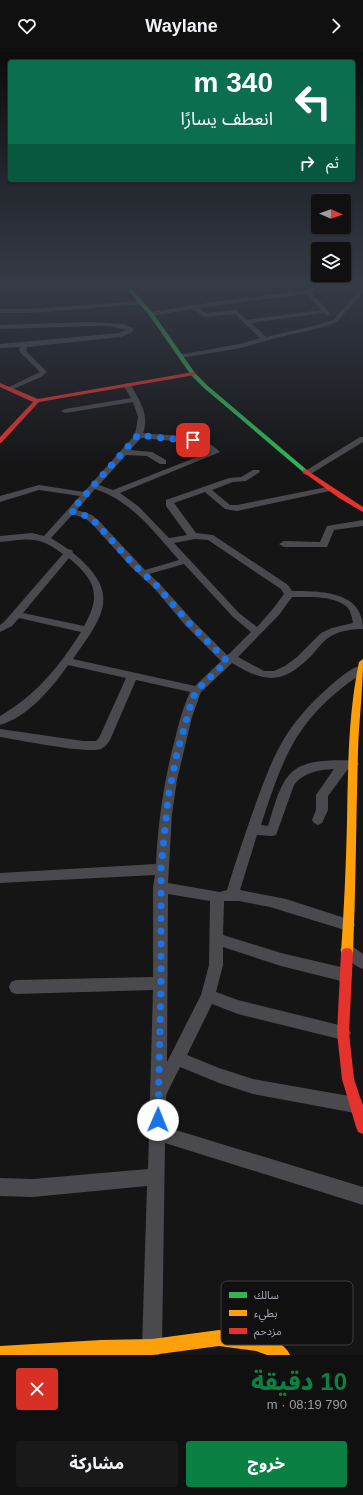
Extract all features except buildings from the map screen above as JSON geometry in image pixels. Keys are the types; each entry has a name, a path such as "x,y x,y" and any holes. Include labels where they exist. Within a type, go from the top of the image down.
{"main road":[{"path":"172,344 192,374 206,387 306,473 327,489 363,510"},
{"path":"0,385 37,401 192,374"},
{"path":"0,441 37,401"},
{"path":"362,665 358,694 354,761 358,820 348,925 343,1033 348,1079 363,1127"},
{"path":"0,1354 101,1348 151,1351 221,1338"},
{"path":"263,1345 282,1355"}],"street":[{"path":"0,346 35,344"},
{"path":"180,356 249,344"},
{"path":"9,389 39,376 44,372 23,352 22,350 24,345"},
{"path":"46,539 138,435 143,422 135,399 127,385"},
{"path":"65,411 135,399"},
{"path":"114,493 216,452 205,444 197,441 138,435"},
{"path":"306,473 363,439"},
{"path":"124,452 149,454 163,462"},
{"path":"193,536 169,504 232,480 243,479 256,472"},
{"path":"93,486 114,493 128,500 236,615 257,632"},
{"path":"0,499 39,487 85,495"},
{"path":"206,489 228,507 234,508 327,489"},
{"path":"71,511 89,517 134,565 157,586 189,623 229,659 263,674 272,675 286,669 301,659 328,633 361,626 353,609 344,601 310,595 289,594"},
{"path":"284,544 324,545 330,528 352,526 363,523"},
{"path":"0,539 32,536 46,539 69,552 81,564 94,581 99,591 100,604 86,630 53,679 39,694 0,721"},
{"path":"167,541 193,536 208,537 218,542 285,587 289,594"},
{"path":"0,629 8,624 69,552"},
{"path":"143,573 185,561"},
{"path":"151,1351 159,1094 161,983 160,888 162,841 173,771 187,715 197,690 286,602 289,594"},
{"path":"16,614 86,630"},
{"path":"65,661 197,690"},
{"path":"232,895 252,830 280,756 296,728 328,692 362,665"},
{"path":"0,733 83,745 99,745 104,740 132,676"},
{"path":"318,820 322,810 322,794 354,761"},
{"path":"252,830 272,831 289,784 297,774 314,767 354,761"},
{"path":"0,878 161,869"},
{"path":"160,888 187,891 217,898 232,895 253,898 348,925"},
{"path":"159,1094 208,996 216,965 218,939 217,898"},
{"path":"218,939 243,949 319,970 345,975"},
{"path":"347,950 363,963"},
{"path":"16,987 161,983"},
{"path":"208,996 238,1007 343,1033"},
{"path":"177,1058 229,1079 263,1089 331,1099 355,1105"},
{"path":"158,1133 363,1196"},
{"path":"0,1187 33,1188 156,1177"}],"traffic: fast":[{"path":"172,344 193,374 206,387 305,471"}],"traffic: slow":[{"path":"347,953 351,877 354,731 357,695 363,662"},
{"path":"0,1354 101,1348 152,1347 221,1338"},
{"path":"263,1345 282,1355"}],"traffic: jam":[{"path":"0,385 37,401 193,374"},
{"path":"0,441 37,401"},
{"path":"305,471 341,497 363,510"},
{"path":"347,953 343,1033 348,1079 363,1127"}],"route":[{"path":"158,1120 161,983 160,888 162,841 168,798 177,753 192,700 197,690 227,661 189,623 157,586 134,565 96,523 83,514 71,511 137,438 138,435 178,440 193,440"}]}
